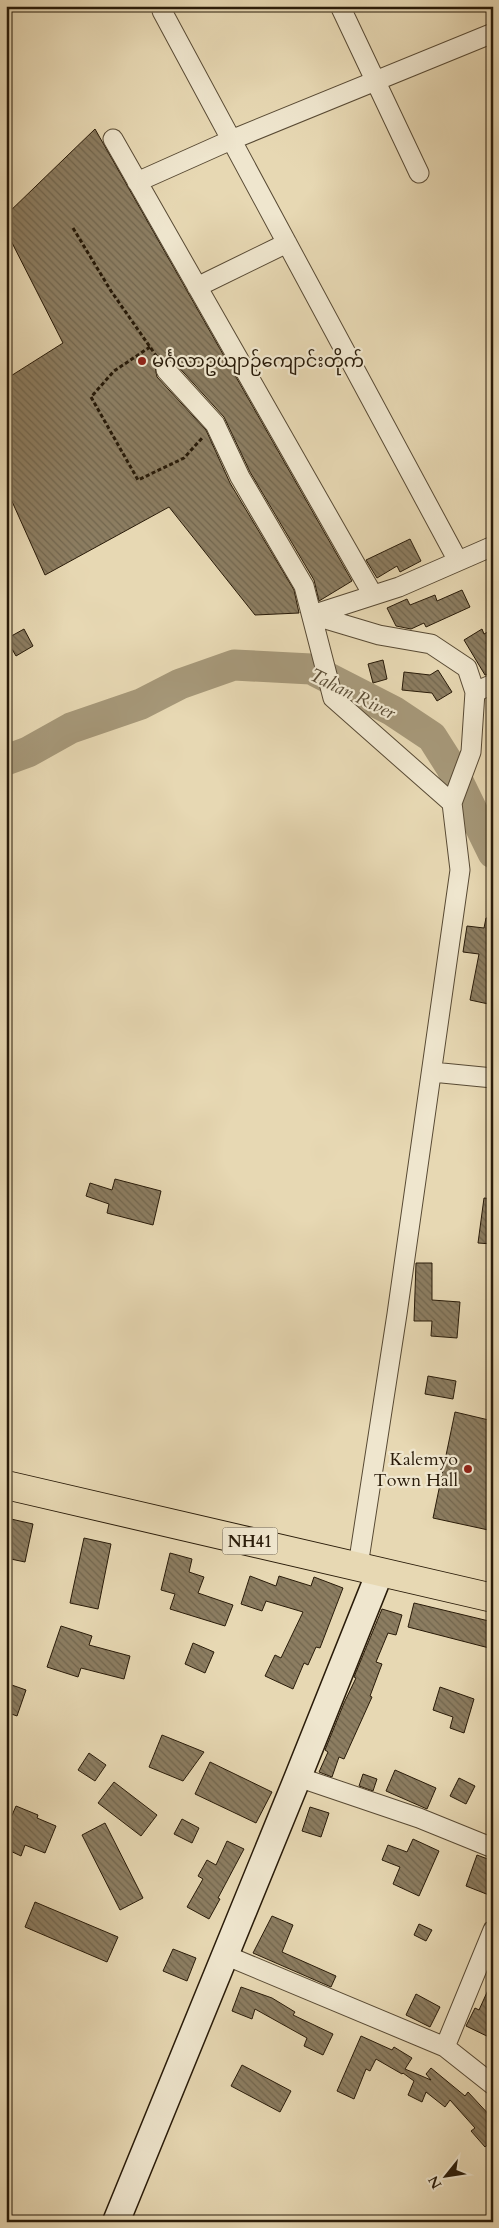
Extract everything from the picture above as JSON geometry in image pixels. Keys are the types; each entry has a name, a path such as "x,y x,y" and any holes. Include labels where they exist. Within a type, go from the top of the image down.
{"highway":[{"name":"NH41","path":"8,1491 369,1569 493,1598"}],"street":[{"path":"340,6 419,172"},
{"path":"162,11 458,561"},
{"path":"137,182 231,140 493,33"},
{"path":"113,139 373,595"},
{"path":"197,287 287,243"},
{"path":"166,370 215,424 240,477 304,586 333,698 452,803"},
{"path":"312,615 399,587 493,546"},
{"path":"116,2222 298,1777 369,1569 432,1072 460,870 452,803 471,752 475,692 466,668 431,644 379,635 312,615"},
{"path":"475,692 493,684"},
{"path":"432,1072 493,1078"},
{"path":"298,1777 419,1818 493,1848"},
{"path":"445,2047 493,1930"},
{"path":"225,1955 445,2047 493,2085"}],"path":[{"path":"73,228 111,291 166,370"},
{"path":"150,347 114,371 91,397 138,480 184,458 215,424"}],"building":[{"name":"မင်္ဂလာဥယျာဉ်ကျောင်းတိုက်","path":"95,129 352,581 319,601 314,580 250,472 224,417 174,362 169,359 159,361 155,367 157,377 206,430 230,483 294,590 299,613 255,615 169,507 45,575 6,488 6,379 63,343 6,231 6,215"},
{"path":"410,539 421,561 400,572 397,566 377,578 366,560"},
{"path":"462,590 470,607 426,627 424,623 411,629 396,626 387,608 407,599 410,605 435,595 437,601"},
{"path":"24,629 33,646 16,656 6,639"},
{"path":"482,629 484,634 493,629 493,673 485,675 464,640"},
{"path":"383,660 387,679 373,683 368,664"},
{"path":"438,670 452,692 437,701 432,693 402,690 404,672 430,675"},
{"path":"486,918 493,918 493,1005 470,1000 479,954 463,952 467,926 484,928"},
{"path":"115,1179 161,1191 153,1225 107,1213 109,1204 86,1196 90,1183 112,1190"},
{"path":"484,1198 493,1199 493,1244 478,1243"},
{"path":"416,1263 432,1263 432,1300 460,1302 457,1338 431,1336 432,1321 414,1321"},
{"path":"428,1376 456,1381 453,1399 425,1394"},
{"name":"Kalemyo Town Hall","path":"455,1412 493,1421 493,1531 433,1518"},
{"path":"11,1519 33,1524 25,1562 6,1558 6,1541"},
{"path":"84,1538 111,1544 98,1609 70,1603"},
{"path":"170,1553 192,1559 189,1572 204,1577 198,1593 233,1605 225,1626 170,1609 175,1594 161,1590"},
{"path":"250,1576 276,1586 279,1576 311,1586 314,1577 343,1588 320,1648 316,1647 308,1665 304,1663 293,1689 265,1676 275,1655 281,1658 303,1612 266,1601 262,1611 241,1604"},
{"path":"414,1603 493,1622 493,1649 408,1627"},
{"path":"382,1609 402,1615 396,1635 388,1633 376,1662 382,1664 370,1696 372,1697 344,1759 339,1757 332,1777 319,1772 328,1752 325,1750 356,1678 354,1677"},
{"path":"61,1626 92,1636 89,1645 130,1656 124,1679 81,1668 78,1677 47,1667"},
{"path":"193,1643 214,1652 205,1673 185,1664"},
{"path":"6,1683 26,1690 17,1716 6,1712"},
{"path":"440,1687 474,1699 464,1733 450,1728 453,1717 433,1710"},
{"path":"162,1735 204,1752 183,1781 149,1767"},
{"path":"89,1753 106,1765 95,1781 78,1770"},
{"path":"210,1762 272,1792 256,1823 195,1794"},
{"path":"395,1770 436,1788 427,1809 386,1791"},
{"path":"363,1774 377,1779 373,1791 359,1786"},
{"path":"459,1778 475,1786 466,1804 450,1796"},
{"path":"114,1782 157,1815 141,1836 98,1803"},
{"path":"16,1806 38,1815 37,1818 56,1826 45,1853 25,1845 21,1856 6,1849 6,1829"},
{"path":"310,1807 329,1813 321,1837 302,1831"},
{"path":"182,1819 199,1828 192,1843 174,1834"},
{"path":"105,1823 143,1898 120,1910 82,1835"},
{"path":"413,1839 439,1851 419,1896 393,1884 400,1867 382,1860 388,1845 407,1852"},
{"path":"227,1841 244,1849 209,1919 187,1907 203,1879 198,1876 207,1860 216,1865"},
{"path":"477,1855 493,1861 493,1884 489,1895 466,1886"},
{"path":"35,1902 118,1937 107,1962 25,1927"},
{"path":"272,1916 293,1925 282,1952 336,1976 331,1987 253,1953"},
{"path":"419,1924 432,1930 426,1941 414,1935"},
{"path":"173,1949 196,1958 187,1981 163,1971"},
{"path":"493,1979 493,2039 466,2026 475,2008 479,2010"},
{"path":"241,1987 272,1998 295,2012 293,2015 333,2034 323,2055 304,2046 307,2038 255,2009 252,2019 232,2011"},
{"path":"416,1994 440,2007 430,2027 406,2015"},
{"path":"361,2036 392,2050 394,2047 412,2058 405,2069 431,2080 426,2074 431,2068 465,2096 468,2092 493,2119 493,2140 485,2147 471,2131 475,2128 450,2100 445,2107 426,2092 422,2102 408,2095 414,2081 376,2059 370,2071 366,2069 354,2099 337,2091"},
{"path":"242,2065 291,2091 280,2112 231,2086"}],"waterway":[{"name":"Tahan River","path":"6,760 28,752 71,728 141,704 180,684 234,665 311,669 393,711 432,737 451,767 493,853"}],"place":[{"name":"မင်္ဂလာဥယျာဉ်ကျောင်းတိုက်","path":"142,361"},
{"name":"Kalemyo Town Hall","path":"468,1469"}]}
